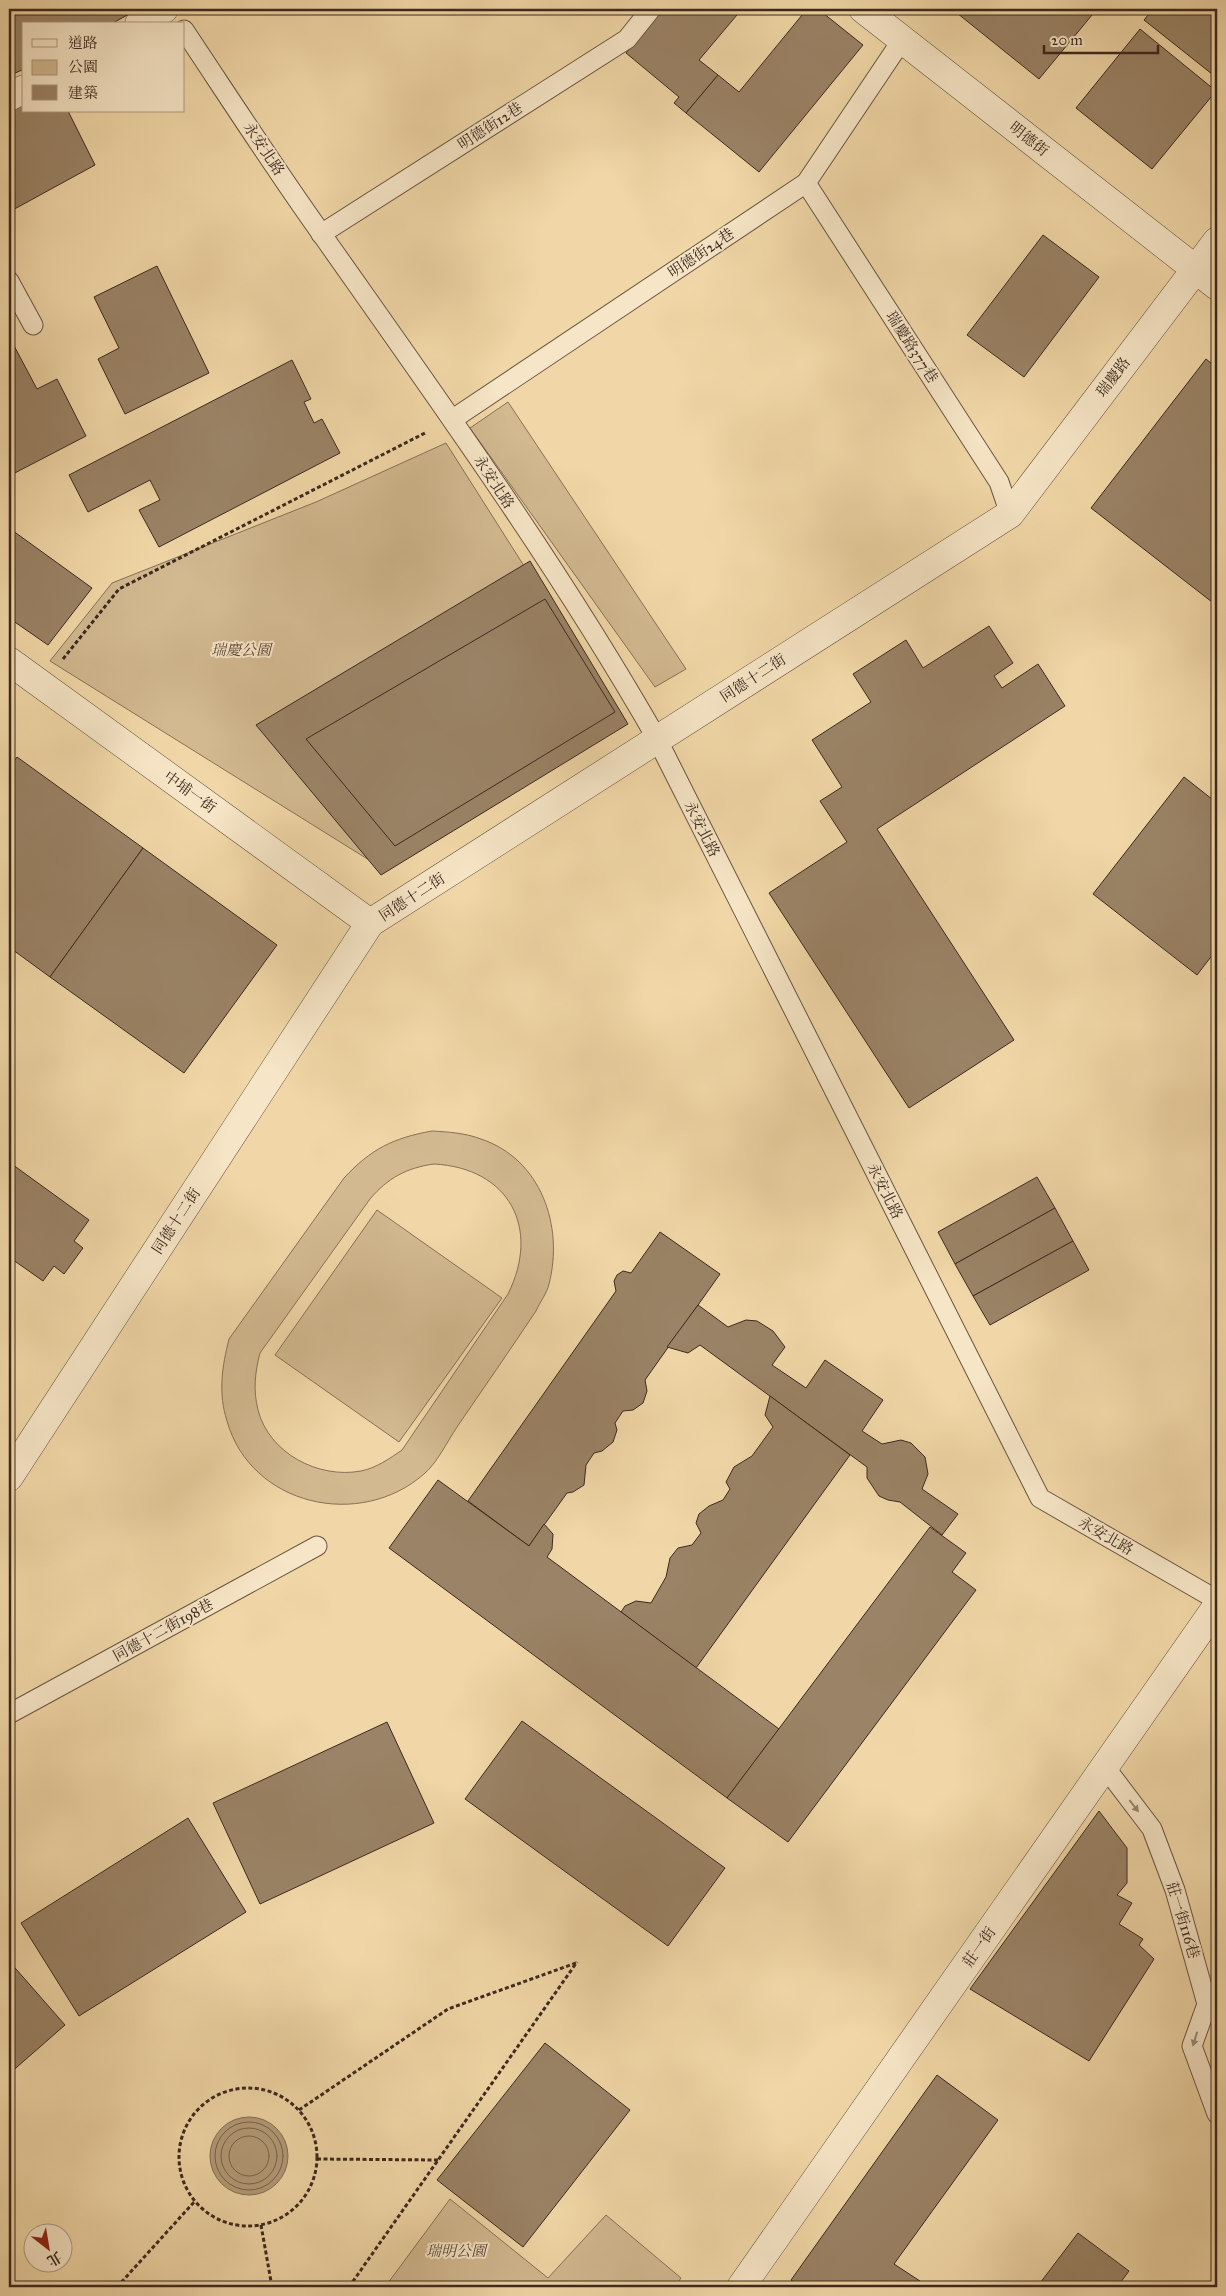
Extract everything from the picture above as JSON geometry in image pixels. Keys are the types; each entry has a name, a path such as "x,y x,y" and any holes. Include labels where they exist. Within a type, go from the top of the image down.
{"street":[{"path":"142,22 164,9"},
{"name":"明德街","path":"862,9 1217,286"},
{"path":"9,97 22,91"},
{"name":"瑞慶路","path":"1010,514 1217,241"},
{"name":"同德十二街","path":"9,1477 370,924 1010,514"},
{"name":"中埔一街","path":"9,661 370,924"},
{"name":"莊一街","path":"741,2287 1217,1606"}],"lane":[{"path":"169,9 178,22"},
{"name":"明德街12巷","path":"321,234 627,39 651,9"},
{"name":"永安北路","path":"185,31 321,234 453,419 605,650 657,739 1040,1498 1217,1600"},
{"name":"明德街24巷","path":"453,419 806,184 902,40"},
{"name":"瑞慶路377巷","path":"806,184 999,482 1010,514"},
{"path":"9,281 33,325"},
{"name":"同德十二街198巷","path":"9,1714 317,1546"},
{"name":"莊一街116巷","path":"1104,1767 1152,1829 1175,1890 1207,2004 1192,2046 1217,2114"}],"path":[{"path":"42,685 119,589 453,419"},
{"path":"299,2110 448,2009 577,1962 350,2287"},
{"path":"240,2088 262,2089 276,2094 299,2110 312,2129 317,2149 317,2159 316,2171 308,2192 295,2209 276,2221 252,2227 228,2224 207,2213 190,2196 181,2174 179,2150 186,2126 201,2107 219,2095 240,2088"},
{"path":"317,2159 439,2160"},
{"path":"117,2287 195,2201"},
{"path":"260,2225 272,2287"}],"green space":[{"path":"508,402 686,669 655,687 470,428"},
{"name":"瑞慶公園","path":"446,443 545,599 369,860 50,661 112,583 316,502"},
{"path":"432,1131 457,1133 481,1139 502,1149 519,1162 533,1178 543,1197 550,1218 553,1262 548,1287 536,1311 438,1458 424,1474 398,1491 370,1501 340,1504 310,1500 283,1490 259,1473 240,1450 224,1411 223,1370 229,1339 344,1178 373,1152 394,1141","holes":["434,1164 460,1168 482,1177 499,1189 512,1206 519,1225 521,1246 517,1270 508,1294 402,1450 387,1460 361,1471 328,1471 312,1467 298,1460 273,1439 264,1425 258,1410 255,1381 260,1353 370,1199 384,1185 398,1175 415,1168"]},
{"path":"377,1210 502,1298 399,1442 275,1355"},
{"name":"瑞明公園","path":"450,2199 548,2278 606,2215 681,2278 675,2287 385,2287"}],"water":[{"path":"241,2117 257,2117 271,2123 282,2134 288,2148 288,2164 282,2178 271,2189 257,2195 241,2195 227,2189 216,2178 210,2164 210,2148 216,2134 227,2123"}],"building":[{"path":"21,9 128,9 131,13 115,22 22,22 22,70 9,76 9,22"},
{"path":"662,9 742,9 699,60 718,75 686,113 674,103 679,97 626,53"},
{"path":"807,9 818,9 863,45 759,172 686,113 718,75 739,92"},
{"path":"952,9 1097,9 1039,79"},
{"path":"1153,9 1217,9 1217,78 1144,20"},
{"path":"1140,29 1216,91 1152,169 1076,108"},
{"path":"22,100 22,112 68,112 95,165 9,212 9,106"},
{"path":"1043,235 1099,277 1024,377 967,335"},
{"path":"157,266 209,373 125,414 98,359 119,348 94,297"},
{"path":"11,340 37,389 57,379 86,436 9,476 9,341"},
{"path":"1206,359 1217,368 1217,595 1212,602 1091,508"},
{"path":"292,360 311,399 304,402 314,423 322,419 340,453 159,547 139,510 160,500 150,480 88,512 69,475"},
{"path":"9,528 92,588 48,645 9,618"},
{"path":"530,561 628,724 381,875 256,725"},
{"path":"545,599 615,712 395,846 306,739"},
{"path":"989,626 1013,663 994,676 1002,688 1038,664 1065,706 877,829 1014,1040 909,1108 769,893 847,842 820,801 842,787 812,740 871,702 853,674 906,640 923,668"},
{"path":"17,757 143,848 50,977 9,947 9,768"},
{"path":"1184,777 1217,803 1217,949 1197,975 1093,894"},
{"path":"143,848 277,945 184,1073 50,977"},
{"path":"9,1162 89,1220 74,1241 83,1248 64,1274 54,1266 43,1281 9,1257"},
{"path":"1037,1177 1055,1208 955,1264 938,1232"},
{"path":"1055,1208 1073,1241 973,1296 955,1264"},
{"path":"660,1232 720,1274 645,1380 647,1391 643,1403 633,1410 623,1411 615,1423 617,1430 613,1442 602,1451 594,1453 586,1465 584,1485 573,1492 567,1493 529,1546 468,1501 616,1291 614,1281 617,1275 623,1271 631,1273"},
{"path":"1073,1241 1089,1270 990,1325 973,1296"},
{"path":"698,1305 728,1327 746,1320 757,1321 773,1331 785,1347 772,1365 806,1388 825,1360 883,1400 862,1431 882,1444 901,1440 911,1443 925,1457 928,1474 922,1489 958,1514 942,1535 900,1502 879,1496 867,1478 867,1467 700,1345 688,1353 667,1347"},
{"path":"770,1396 850,1455 696,1668 621,1612 625,1606 636,1601 651,1603 666,1577 670,1558 678,1548 692,1545 701,1533 696,1523 699,1514 709,1506 723,1500 730,1489 726,1482 734,1467 752,1456 773,1427 765,1415"},
{"path":"438,1480 529,1546 544,1524 553,1534 552,1549 547,1557 779,1729 727,1798 389,1548"},
{"path":"930,1527 966,1553 952,1572 976,1590 788,1842 727,1798"},
{"path":"522,1721 725,1868 668,1946 465,1799"},
{"path":"387,1722 434,1823 260,1904 213,1803"},
{"path":"1099,1811 1127,1848 1127,1883 1117,1895 1132,1903 1119,1924 1143,1939 1139,1945 1154,1959 1089,2061 970,1989"},
{"path":"188,1818 246,1912 79,2016 21,1923"},
{"path":"9,1961 65,2025 9,2074"},
{"path":"545,2043 630,2110 523,2247 437,2180"},
{"path":"937,2075 998,2120 894,2264 929,2287 800,2287 791,2280"},
{"path":"1078,2233 1129,2271 1117,2287 1037,2287"}]}
